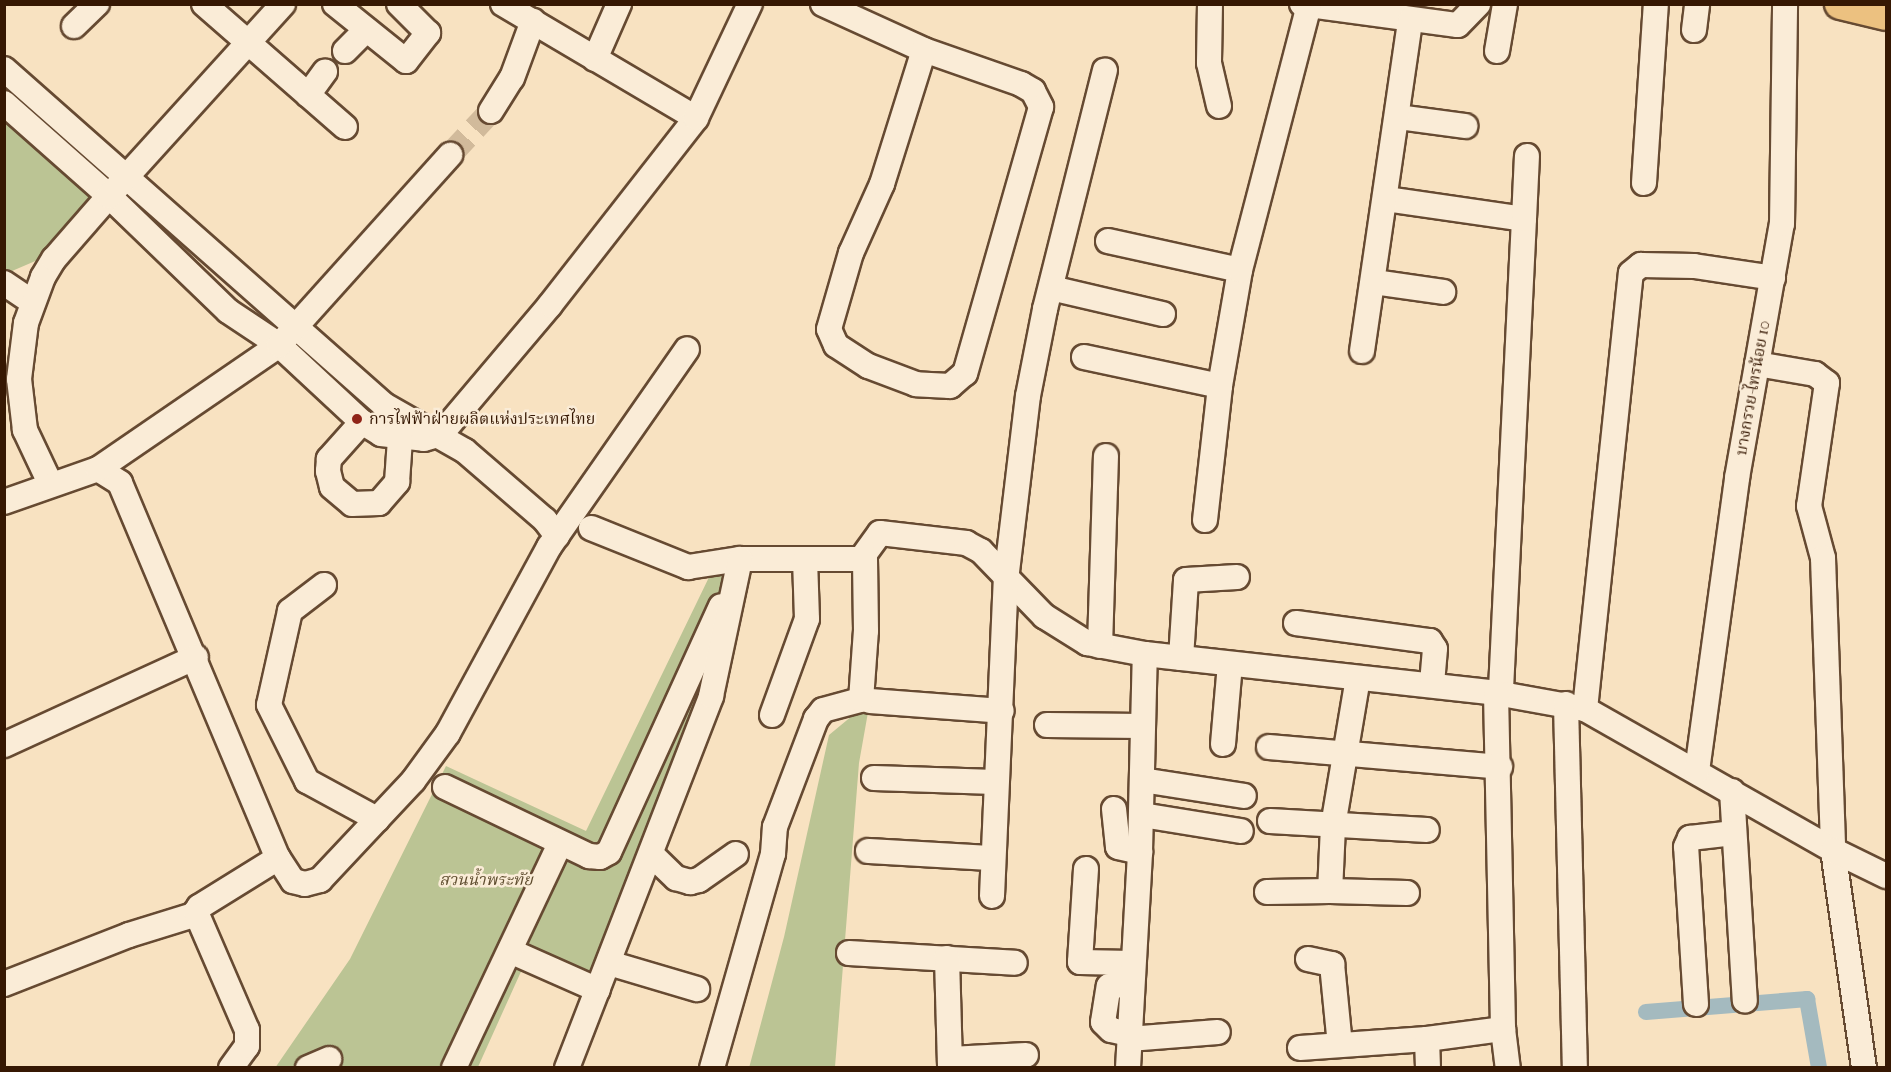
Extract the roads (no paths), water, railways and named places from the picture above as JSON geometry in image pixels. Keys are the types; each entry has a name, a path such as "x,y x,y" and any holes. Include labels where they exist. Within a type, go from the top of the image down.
{"main road":[{"path":"1840,4 1887,15"}],"street":[{"path":"74,26 96,4"},
{"path":"204,4 345,127"},
{"path":"50,483 25,430 19,379 32,302 54,259 283,4"},
{"path":"335,4 406,61 428,33 399,4"},
{"path":"503,4 529,14 595,59 696,118"},
{"path":"595,59 619,4"},
{"path":"4,103 109,196 228,311 279,345 362,422 381,434 400,439 441,434 550,305 696,118 750,4"},
{"path":"823,4 924,50 1028,87 1041,106 965,374 950,386 916,384 868,366 836,345 829,329 851,253 882,184 924,50"},
{"path":"1210,4 1209,63 1219,106"},
{"path":"1205,520 1220,386 1240,270 1305,5 1458,25 1478,4"},
{"path":"1497,51 1505,4"},
{"path":"1644,183 1656,4"},
{"path":"1694,30 1697,4"},
{"name":"บางกรวย-ไทรน้อย 10","path":"1697,771 1716,620 1784,201 1785,4"},
{"path":"491,111 512,78 529,14"},
{"path":"1362,351 1386,200 1410,20"},
{"path":"345,51 366,30"},
{"path":"4,69 384,405 441,434 545,520 557,536"},
{"path":"992,896 991,858 1002,711 1006,580 1028,396 1051,288 1105,70"},
{"path":"308,94 325,72"},
{"path":"1398,117 1465,126"},
{"path":"4,502 50,483 98,469 279,345 450,155"},
{"path":"1508,1068 1503,1029 1499,693 1527,156"},
{"path":"1386,200 1524,219"},
{"path":"1108,241 1240,270"},
{"path":"1575,1068 1575,707 1631,273 1641,265 1694,266 1773,278"},
{"path":"1374,282 1443,292"},
{"path":"4,283 32,302"},
{"path":"1051,288 1163,314"},
{"path":"98,469 120,483 196,657 278,858 293,881 305,884 320,880 413,781 448,733 557,536 687,349"},
{"path":"1084,357 1220,386"},
{"path":"1757,364 1815,374 1827,384 1809,506 1824,558 1833,850 1864,1068"},
{"path":"362,422 330,459 328,471 332,487 352,504 379,502 397,482 400,439"},
{"path":"1100,646 1106,456"},
{"path":"591,528 688,567 740,566 805,560 849,560 865,556"},
{"path":"712,1068 773,854 775,827 816,720 823,710 861,700 866,631 865,556 872,539 880,533 955,541 981,551 1006,580 1068,635 1100,646 1145,654 1499,693 1575,707 1697,771 1833,850 1887,876"},
{"path":"772,715 807,619 805,560"},
{"path":"445,787 589,856 600,857 609,852 740,566"},
{"path":"567,1068 711,696 740,566"},
{"path":"1181,658 1186,580 1237,577"},
{"path":"324,585 290,611 269,705 308,781 377,819"},
{"path":"1296,623 1430,641 1435,649 1432,686"},
{"path":"1128,1068 1142,815 1145,654"},
{"path":"4,745 196,657"},
{"path":"1223,744 1230,663"},
{"path":"1330,891 1333,826 1358,678"},
{"path":"870,701 1002,711"},
{"path":"1047,725 1143,726"},
{"path":"1269,747 1500,768"},
{"path":"874,778 995,782"},
{"path":"1142,780 1244,796"},
{"path":"1731,791 1745,1001"},
{"path":"1114,809 1118,848 1140,852"},
{"path":"1142,815 1241,831"},
{"path":"1270,821 1427,830"},
{"path":"1696,1004 1686,847 1690,838 1734,833"},
{"path":"454,1068 560,844"},
{"path":"868,851 991,858"},
{"path":"651,854 676,878 690,882 699,880 736,854"},
{"path":"231,1068 247,1046 247,1030 197,914 199,907 278,858"},
{"path":"1086,869 1080,962 1132,974"},
{"path":"1267,892 1407,893"},
{"path":"4,984 129,934 197,914"},
{"path":"510,951 598,990"},
{"path":"849,953 1015,963"},
{"path":"947,958 950,1063 1026,1055"},
{"path":"1308,959 1332,964 1341,1046"},
{"path":"609,963 697,989"},
{"path":"1300,1048 1427,1040 1503,1029"},
{"path":"1129,1037 1218,1032"},
{"path":"1427,1040 1428,1068"}],"waterway":[{"path":"1646,1012 1807,999 1819,1068"}],"tunnel":[{"path":"450,155 491,111"}],"place":[{"name":"การไฟฟ้าฝ่ายผลิตแห่งประเทศไทย","path":"357,419"}],"park label":[{"name":"สวนน้ำพระทัย","path":"486,880"}]}
